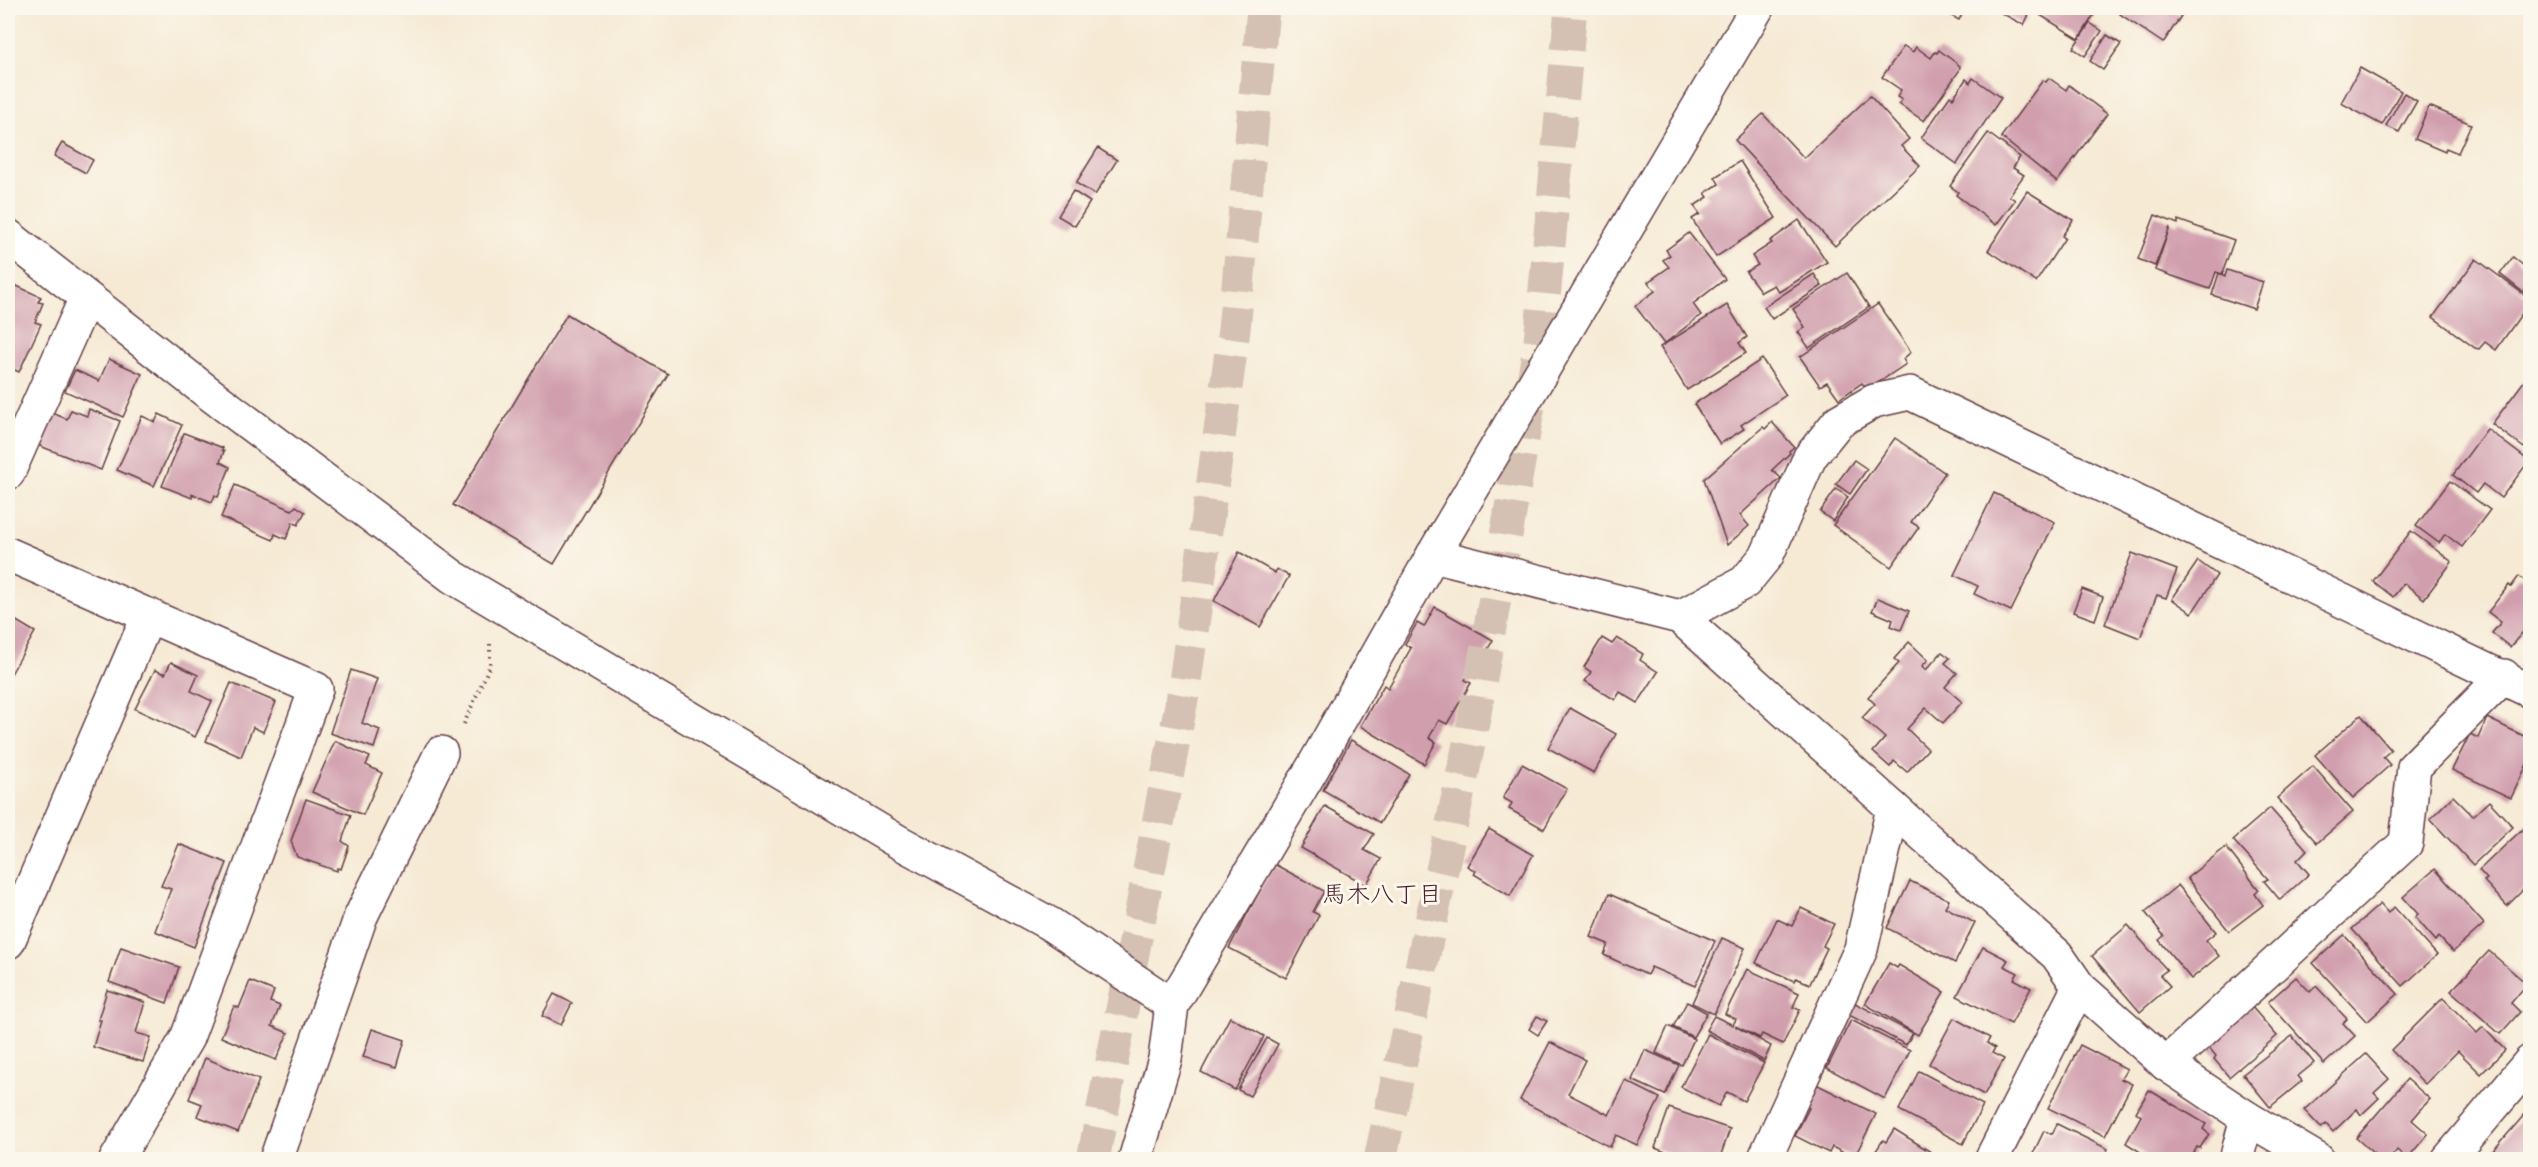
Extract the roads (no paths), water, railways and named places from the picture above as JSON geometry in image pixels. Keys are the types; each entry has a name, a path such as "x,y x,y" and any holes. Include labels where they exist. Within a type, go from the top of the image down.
{"street":[{"path":"1135,1160 1166,1059 1172,1005 1312,770 1433,555 1757,8"},
{"path":"8,237 215,398 453,577 897,841 1050,924 1172,1005"},
{"path":"8,473 86,298"},
{"path":"1680,617 1745,582 1767,555 1810,457 1839,421 1874,401 1910,393 2517,683 2414,766 2406,843 2166,1064"},
{"path":"8,554 316,689 187,1038 116,1160"},
{"path":"1433,555 1680,617 2056,955 2079,987 2166,1064 2247,1118 2318,1160"},
{"path":"8,942 149,615"},
{"path":"276,1160 361,916 441,753"},
{"path":"1764,1160 1861,949 1893,808"},
{"path":"1991,1160 2079,987"},
{"path":"2448,1160 2530,1062"},
{"path":"2236,1160 2247,1118"}],"tunnel":[{"path":"1093,1160 1184,689 1234,330 1263,8"},
{"path":"1380,1160 1472,730 1540,342 1571,8"}],"district":[{"name":"馬木八丁目","path":"1382,894"}]}
